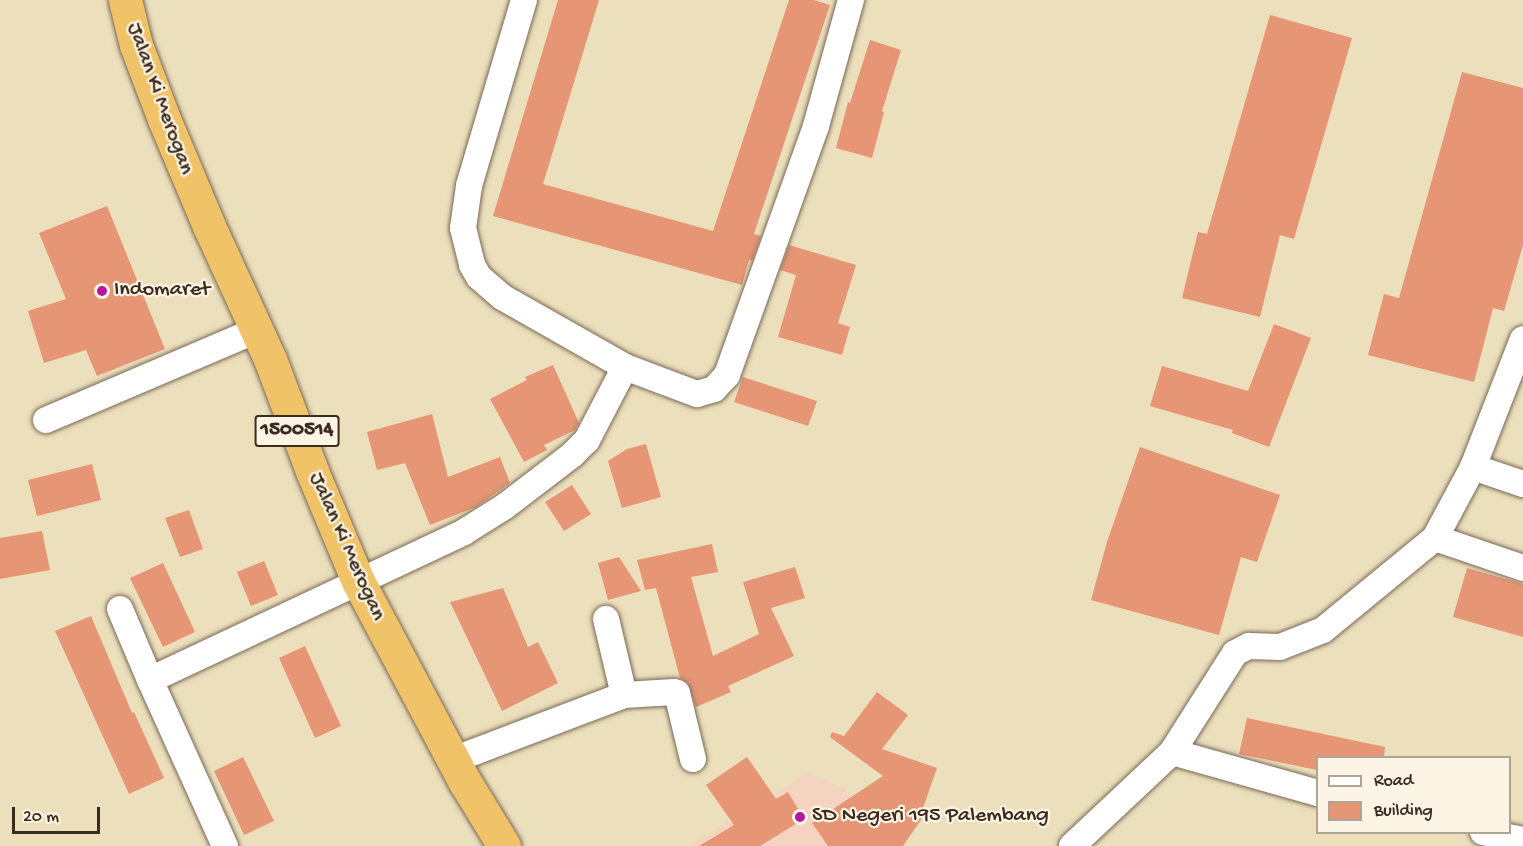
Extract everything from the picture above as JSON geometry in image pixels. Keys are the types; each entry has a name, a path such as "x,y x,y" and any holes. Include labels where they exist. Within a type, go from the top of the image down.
{"highway":[{"name":"Jalan Ki Merogan","path":"125,0 136,45 164,119 205,217 257,330 358,581 453,760 504,846"}],"street":[{"path":"524,0 469,186 464,228 468,254 479,277 502,297 625,367 697,394 714,389 727,375 816,126 851,0"},
{"path":"46,420 257,330"},
{"path":"1072,846 1172,752 1235,653 1250,646 1280,646 1323,630 1435,538 1473,467 1523,339"},
{"path":"150,680 464,532 504,507 573,454 587,440 625,367"},
{"path":"1473,467 1523,484"},
{"path":"1435,538 1523,568"},
{"path":"120,609 225,846"},
{"path":"606,619 624,695"},
{"path":"453,760 624,695 677,693 693,759"},
{"path":"1172,752 1316,793"},
{"path":"1494,834 1523,840"}],"shaded area":[{"name":"SD Negeri 195 Palembang","path":"808,773 844,788 884,846 688,846"}],"building":[{"path":"558,0 599,0 543,184 713,231 789,0 814,0 830,5 754,234 761,236 752,261 749,260 742,285 493,216"},
{"path":"1270,15 1352,38 1294,239 1280,235 1260,317 1182,298 1198,232 1207,234"},
{"path":"870,40 901,50 882,111 884,112 872,158 836,148 848,102 850,103"},
{"path":"1462,72 1523,88 1523,245 1504,311 1493,308 1474,382 1368,355 1384,294 1399,298"},
{"name":"Indomaret","path":"107,206 165,349 97,376 86,350 44,363 28,311 66,299 39,233"},
{"path":"789,245 856,265 838,323 850,327 842,355 778,337 796,275 780,270"},
{"path":"1274,324 1311,338 1269,447 1232,433 1233,430 1150,406 1162,366 1248,391"},
{"path":"553,365 579,423 575,430 544,445 547,450 524,462 490,399 527,380 525,377"},
{"path":"743,377 817,401 808,426 734,402"},
{"path":"432,414 448,477 500,457 510,483 476,507 430,525 405,463 377,470 367,432"},
{"path":"646,444 661,497 622,508 608,461 627,449"},
{"path":"1140,447 1280,495 1257,562 1241,557 1219,635 1091,600 1107,542"},
{"path":"92,464 101,500 37,516 28,480"},
{"path":"572,485 591,514 564,531 545,502"},
{"path":"189,510 203,549 180,557 165,518"},
{"path":"42,531 50,570 0,579 0,538"},
{"path":"712,544 718,572 691,577 713,656 759,634 743,582 795,567 805,598 771,608 794,656 728,686 731,692 696,707 688,683 680,678 656,588 645,590 637,560"},
{"path":"619,557 641,591 608,600 598,563"},
{"path":"264,561 278,595 251,606 237,572"},
{"path":"163,563 195,632 163,647 130,578"},
{"path":"1467,568 1523,584 1523,637 1453,617"},
{"path":"503,588 528,647 538,642 558,683 502,711 450,602"},
{"path":"91,616 132,713 134,712 164,778 129,794 55,631"},
{"path":"305,646 341,726 315,738 279,658"},
{"path":"877,692 908,715 882,749 937,768 923,808 927,811 903,846 828,846 812,823 883,776 830,737 832,732 844,736"},
{"path":"1247,718 1385,747 1384,756 1316,756 1316,770 1239,754"},
{"path":"243,757 274,821 244,835 214,771"},
{"path":"747,757 776,799 788,792 804,819 760,846 699,846 734,825 706,785"}],"place":[{"name":"Indomaret","path":"102,291"},
{"name":"SD Negeri 195 Palembang","path":"800,817"}]}
